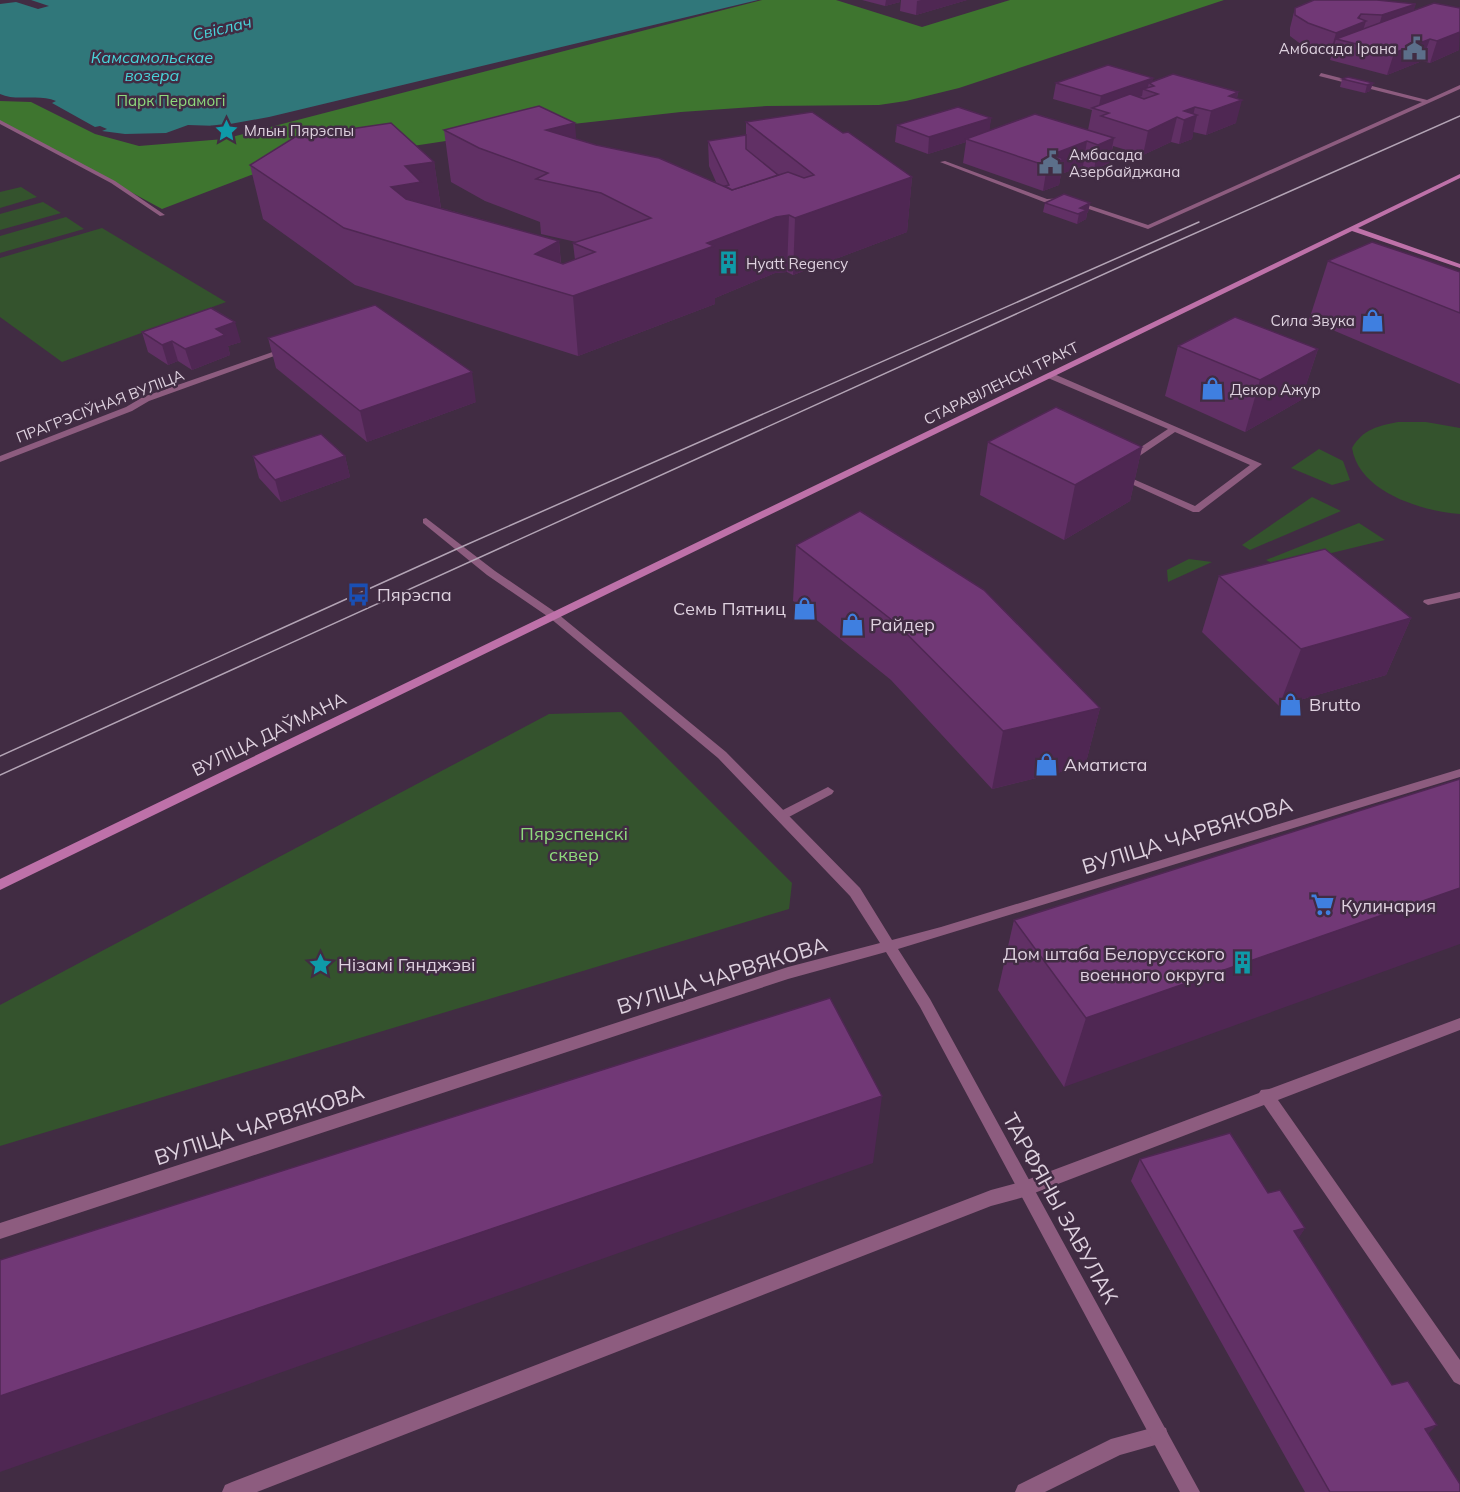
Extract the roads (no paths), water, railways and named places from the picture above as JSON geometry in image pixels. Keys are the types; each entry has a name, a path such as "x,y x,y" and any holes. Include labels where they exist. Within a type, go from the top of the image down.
{"main road":[{"name":"СТАРАВІЛЕНСКІ ТРАКТ","path":"554,616 1460,176"},
{"path":"1353,229 1460,266"},
{"name":"ВУЛІЦА ДАЎМАНА","path":"0,885 554,616"}],"street":[{"path":"1321,75 1428,102"},
{"path":"943,162 1046,201 1065,199 1148,227 1460,87"},
{"path":"0,122 113,183 162,215"},
{"name":"ПРАГРЭСІЎНАЯ ВУЛІЦА","path":"0,459 129,409 146,399 243,367 294,347"},
{"path":"1051,375 1138,412 1172,430 1257,464 1196,510 1110,472 1172,430"},
{"name":"ТАРФЯНЫ ЗАВУЛАК","path":"426,521 491,573 554,616 722,755 783,815 855,892 925,1003 1190,1492"},
{"path":"1428,602 1460,595"},
{"name":"ВУЛІЦА ЧАРВЯКОВА","path":"0,1231 788,973 890,946 1460,773"},
{"path":"783,815 828,790"},
{"path":"232,1492 991,1198 1024,1189 1266,1095 1460,1024"},
{"path":"1266,1095 1460,1376"},
{"path":"1025,1492 1118,1446 1158,1435"}],"water":[{"name":"Камсамольскае возера","path":"31,0 758,0 269,117 219,126 188,125 166,133 125,134 102,131 107,129 100,126 95,127 52,103 56,101 0,94 0,4 16,2 38,9 49,6"}],"tram line":[{"path":"0,775 1146,255 1460,116"},
{"path":"0,756 459,548 1199,222"}],"place":[{"name":"Амбасада Ірана","path":"1415,48"},
{"name":"Млын Пярэспы","path":"226,130"},
{"name":"Амбасада Азербайджана","path":"1051,163"},
{"name":"Hyatt Regency","path":"728,263"},
{"name":"Сила Звука","path":"1373,320"},
{"name":"Декор Ажур","path":"1212,389"},
{"name":"Пярэспа","path":"359,594"},
{"name":"Семь Пятниц","path":"804,608"},
{"name":"Райдер","path":"852,624"},
{"name":"Brutto","path":"1291,704"},
{"name":"Аматиста","path":"1046,764"},
{"name":"Кулинария","path":"1323,905"},
{"name":"Дом штаба Белорусского военного округа","path":"1243,963"},
{"name":"Нізамі Гянджэві","path":"320,964"}],"water label":[{"name":"Свіслач","path":"222,28"}],"park label":[{"name":"Парк Перамогі","path":"171,100"},
{"name":"Пярэспенскі сквер","path":"574,843"}]}
